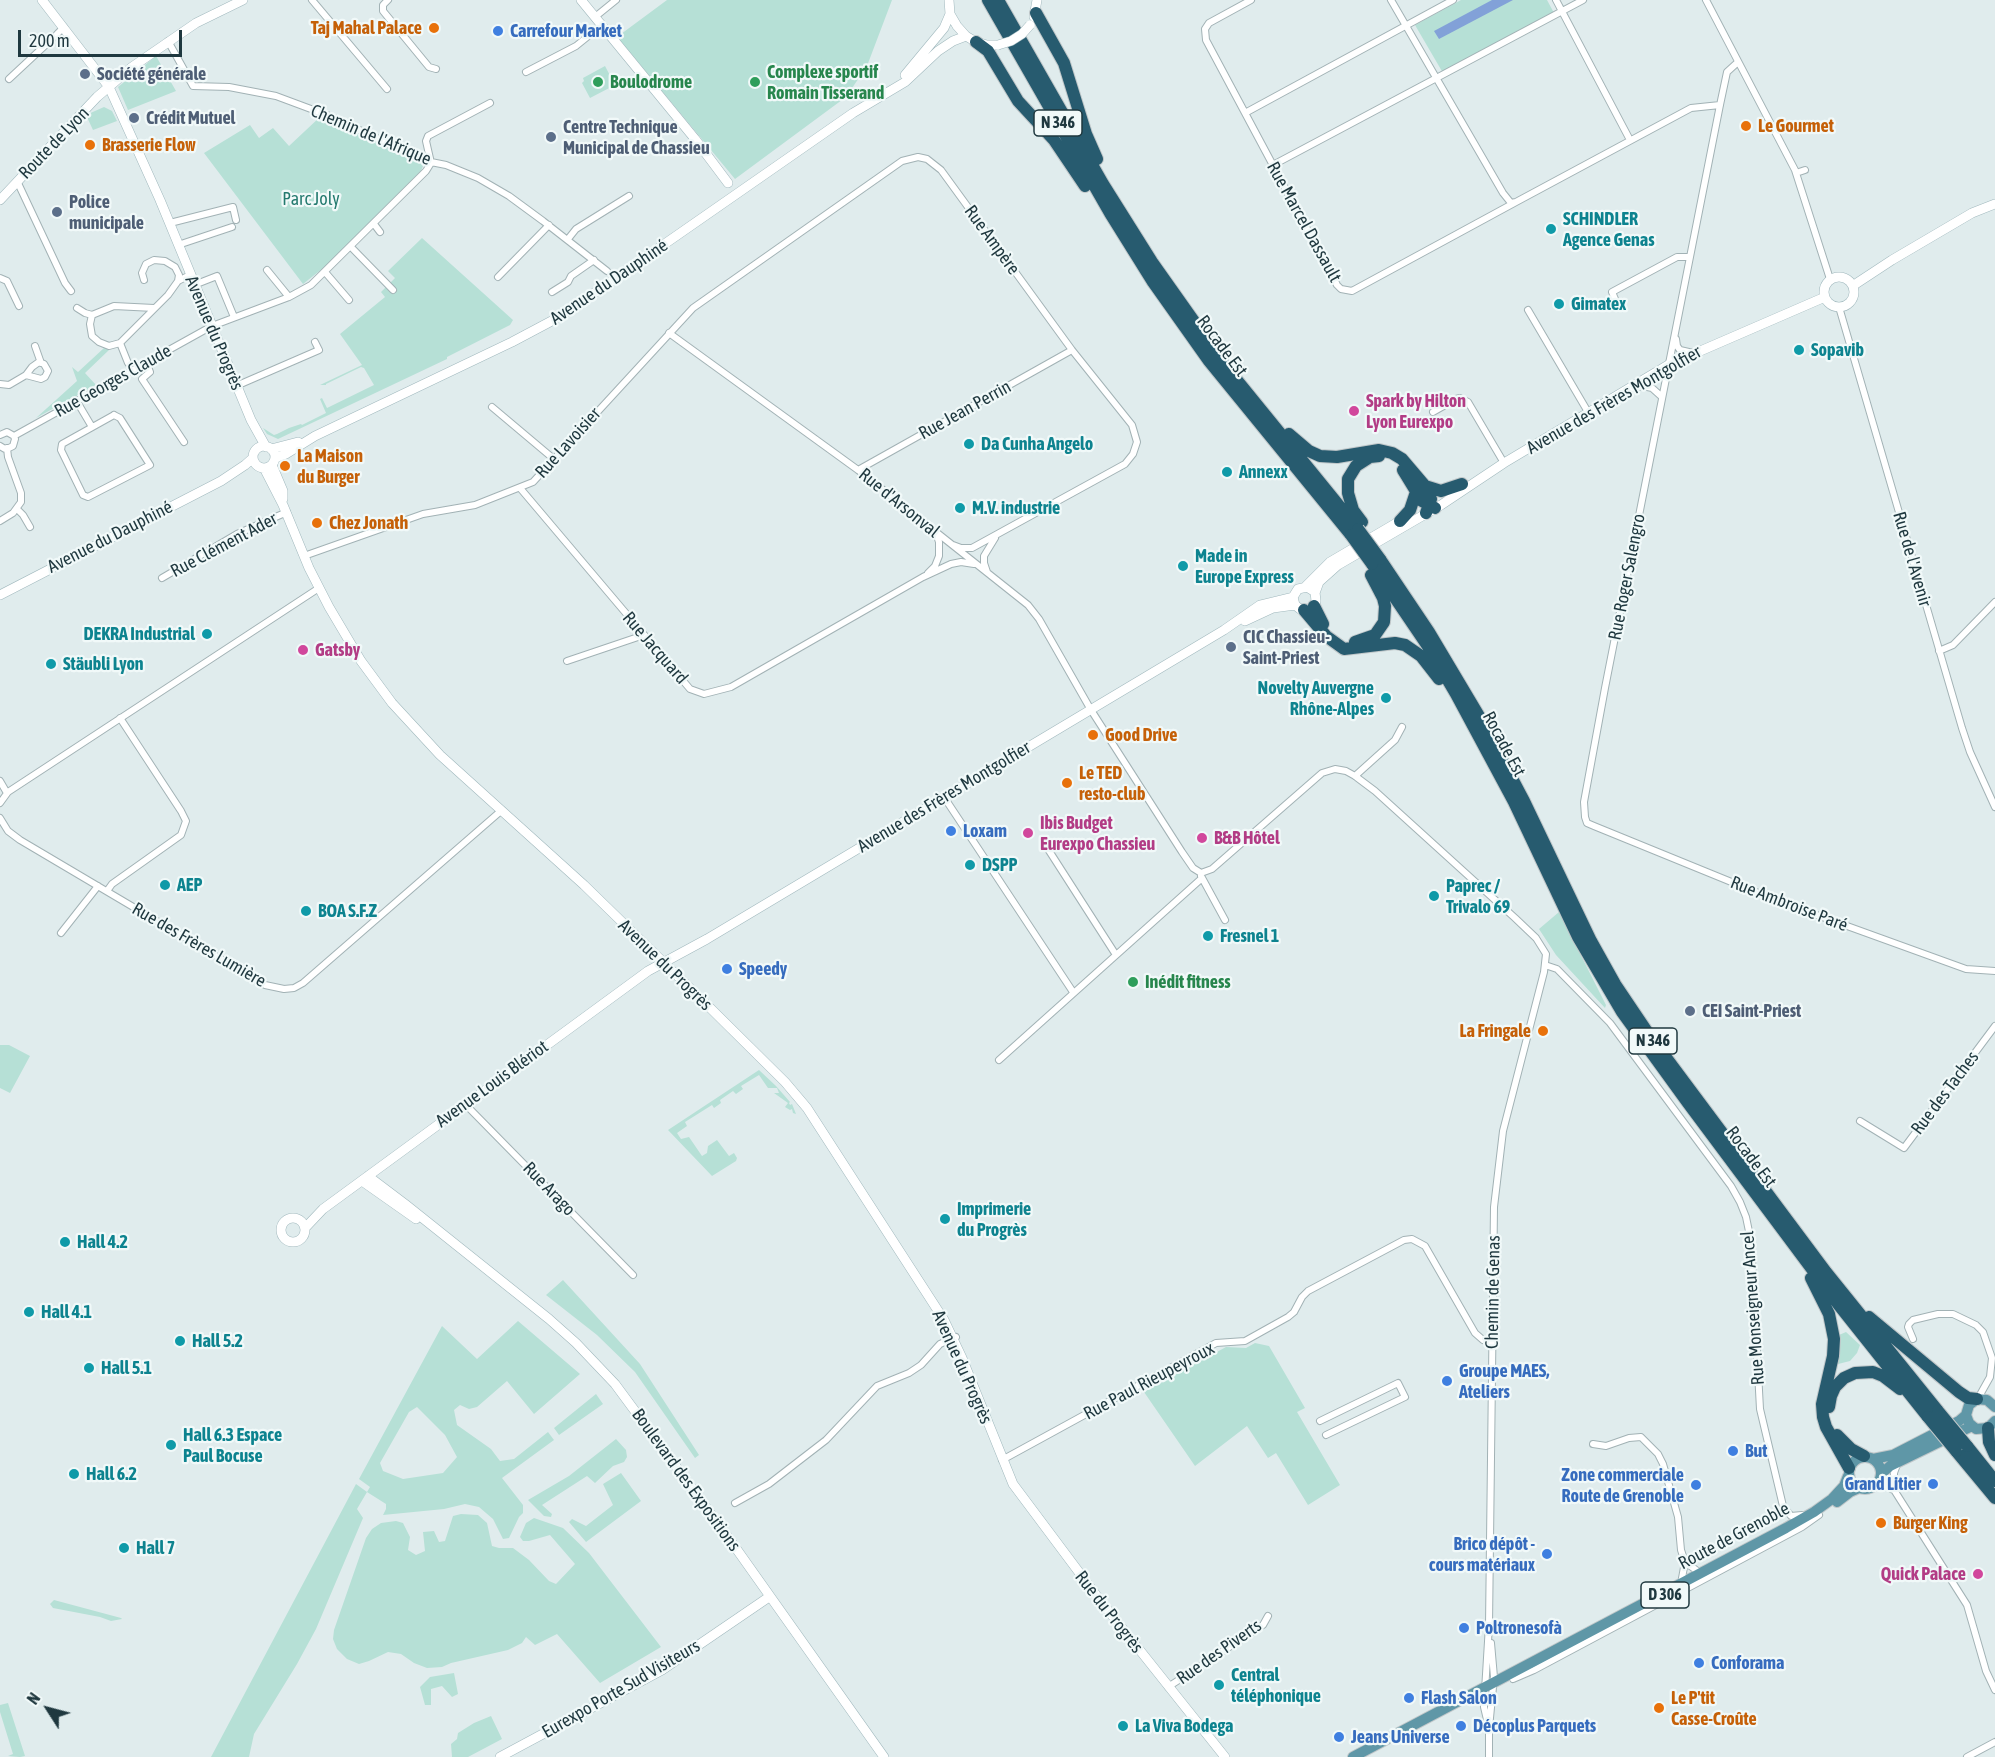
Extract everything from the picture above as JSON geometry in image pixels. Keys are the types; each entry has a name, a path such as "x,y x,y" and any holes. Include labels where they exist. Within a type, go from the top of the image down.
{"highway":[{"name":"Rocade Est","path":"988,0 1130,246 1176,315 1209,361 1269,435 1271,445 1355,532"},
{"name":"Rocade Est","path":"998,0 1125,219 1200,332 1430,632 1479,716 1524,801 1591,941 1650,1036 1933,1414"},
{"path":"1033,19 1064,63 1089,142 1124,210 1125,219"},
{"path":"971,39 988,51 1018,101 1054,140 1120,239 1130,246"},
{"path":"1266,416 1278,423 1309,451 1320,456 1336,457 1379,450 1392,453 1402,459 1430,509"},
{"path":"1355,532 1353,510 1348,493 1348,479 1356,466 1370,457 1385,456 1399,464 1420,489 1441,490 1462,484"},
{"path":"1400,521 1410,510 1420,489"},
{"name":"Rocade Est","path":"1376,561 1489,753 1578,937 1622,1012 1652,1056 1838,1304 1962,1449 1995,1498"},
{"path":"1302,605 1338,640 1353,643 1375,635 1384,621 1385,606 1378,585 1376,561"},
{"path":"1302,605 1326,636 1344,648 1395,643 1414,649 1427,662 1450,695 1481,749 1489,753"},
{"path":"1781,1228 1822,1298 1833,1327 1833,1348 1822,1404 1823,1416 1826,1427 1849,1472"},
{"path":"1826,1272 1875,1324 1959,1392 1968,1398 1988,1401"},
{"path":"1869,1458 1851,1449 1833,1428 1829,1406 1831,1396 1835,1387 1844,1378 1864,1372 1873,1372 1883,1376 1933,1414"},
{"path":"1992,1424 1989,1442 1995,1455"},
{"name":"Rocade Est","path":"1962,1449 1995,1481"}],"main road":[{"path":"1988,1401 1969,1405 1966,1415 1959,1421 1893,1455 1855,1460 1849,1472 1854,1486 1868,1489 1898,1462 1972,1426 1982,1429 1992,1424"},
{"path":"1966,1415 1972,1426"},
{"path":"1869,1458 1878,1463 1879,1478"},
{"name":"Route de Grenoble","path":"1364,1757 1489,1688 1528,1662 1538,1660 1817,1513 1842,1488 1849,1472"},
{"name":"Route de Grenoble","path":"1353,1757 1489,1688 1513,1679 1532,1666 1817,1513 1859,1488"}],"street":[{"name":"Avenue du Progrès","path":"42,0 58,33 109,87 170,223 304,556 319,588 356,653 392,703 440,755 584,885 773,1069 807,1108 955,1338 1002,1460"},
{"name":"Route de Lyon","path":"1,197 109,87 132,67 196,23 243,0"},
{"path":"312,0 387,89"},
{"path":"388,0 383,5 384,11 429,67 436,69"},
{"path":"581,0 695,139 728,183"},
{"path":"595,17 616,0"},
{"path":"949,0 951,14 957,26 971,39 987,45 998,45 1016,38 1033,19 1037,0"},
{"name":"Rue Marcel Dassault","path":"1251,0 1209,23 1204,34 1338,285 1346,291 1352,291 1691,108 1720,105"},
{"path":"1391,0 1508,200 1511,203 1516,202"},
{"path":"1245,113 1453,0"},
{"path":"1556,0 1630,140"},
{"path":"1273,165 1583,0"},
{"path":"1706,0 1796,173 1830,279"},
{"name":"Avenue du Dauphiné","path":"884,95 902,79 929,48 951,14"},
{"path":"526,72 576,46 602,26"},
{"path":"9,79 58,33"},
{"name":"Avenue du Dauphiné","path":"0,595 265,458 286,454 315,436 512,342 561,316 853,113 905,82 938,51 953,41 971,39"},
{"name":"Chemin de l'Afrique","path":"168,41 193,86 229,87 276,96 327,115 431,163 446,165 478,178 509,196 607,271"},
{"name":"Rue Roger Salengro","path":"1587,823 1583,809 1584,802 1689,257 1727,72 1738,62"},
{"path":"431,163 426,141 428,136 490,103"},
{"name":"Rue Ampère","path":"669,333 693,308 711,294 902,161 918,157 927,159 941,170 1072,350 1132,425 1137,442 1133,454 1125,464 972,548 953,545"},
{"name":"Rue Georges Claude","path":"14,436 212,326 289,297 311,285 374,224 426,171 431,163"},
{"path":"1796,173 1805,170"},
{"path":"17,181 64,283 71,291"},
{"path":"568,239 576,229 629,196"},
{"path":"170,223 233,207 237,220"},
{"path":"1854,285 1972,213 1994,207"},
{"path":"374,224 380,232"},
{"path":"498,277 549,225"},
{"path":"178,245 232,227"},
{"path":"351,247 393,290"},
{"path":"1615,299 1612,292 1677,257 1689,257"},
{"path":"92,315 90,324 92,336 109,346 120,343 175,288 179,275 175,267 165,261 154,260 146,264 142,273 144,280"},
{"path":"552,292 594,260"},
{"path":"267,270 289,297"},
{"path":"325,272 349,300"},
{"path":"178,281 190,275"},
{"path":"195,285 217,276 234,318"},
{"path":"1843,277 1854,285 1855,294 1851,302 1839,307 1831,304 1825,297 1825,286 1830,279 1843,277"},
{"path":"0,278 7,281 19,306"},
{"name":"Avenue des Frères Montgolfier","path":"1315,592 1319,582 1338,565 1668,365 1825,297"},
{"path":"77,308 92,315 114,306 154,308"},
{"name":"Rue de l'Avenir","path":"1839,307 1970,752 1995,807"},
{"path":"1528,310 1588,412"},
{"path":"1676,332 1676,342 1680,350 1693,353"},
{"name":"Rue Lavoisier","path":"304,556 423,514 475,506 533,482 669,333"},
{"name":"Rue d'Arsonval","path":"669,333 858,470 1028,605 1039,619 1091,710 1193,868 1201,876 1226,920"},
{"path":"236,386 319,350 315,342"},
{"path":"120,343 128,363"},
{"path":"26,375 38,379 45,376 48,371 41,363 35,346"},
{"name":"Rue Jean Perrin","path":"858,470 1072,350"},
{"path":"146,362 150,372 142,379 184,442"},
{"path":"0,384 9,385 26,375 36,364 41,363"},
{"path":"1626,390 1643,386 1652,388 1662,397"},
{"path":"1433,412 1456,399 1460,398 1468,402 1504,463"},
{"path":"76,400 92,427"},
{"path":"492,407 555,460"},
{"path":"114,415 120,418 150,465 88,497 83,495 60,450 62,444 92,427 114,415"},
{"path":"0,435 8,432 14,436 15,443 7,448 0,446"},
{"path":"0,521 17,509 21,493 7,448"},
{"name":"Avenue des Frères Montgolfier","path":"664,962 707,939 1224,630 1273,608 1302,605 1296,590 1305,587 1330,562 1400,521 1430,509 1462,484 1504,463"},
{"name":"Rue Jacquard","path":"520,488 690,689 704,694 731,687 923,577 955,562 969,562 980,566"},
{"path":"17,509 30,527"},
{"name":"Rue Clément Ader","path":"162,578 285,509"},
{"name":"Rue Jacquard","path":"923,577 935,566 939,558 940,545 936,532"},
{"path":"987,572 984,566 984,556 997,535"},
{"path":"1302,605 1317,598 1312,589 1305,587"},
{"path":"0,803 7,793 319,588"},
{"path":"1939,651 1953,645 1995,602"},
{"path":"567,660 644,635"},
{"path":"107,891 112,884 181,835 186,821 120,718"},
{"path":"1355,776 1395,740 1402,726"},
{"path":"999,1060 1201,876 1322,773 1335,769 1355,776 1375,791 1536,938 1546,954 1545,965"},
{"path":"0,781 7,793"},
{"path":"944,797 1073,992"},
{"name":"Rue des Frères Lumière","path":"0,818 14,837 265,985 276,989 294,988 303,983 502,810"},
{"name":"Rue Ambroise Paré","path":"1587,823 1822,918 1966,969 1995,971"},
{"path":"1046,846 1116,955"},
{"path":"61,933 98,886"},
{"name":"Avenue Louis Blériot","path":"305,1228 323,1209 648,971 664,962"},
{"name":"Chemin de Genas","path":"1489,1757 1488,1728 1484,1707 1489,1688 1494,1207 1499,1154 1545,965"},
{"name":"Rue Monseigneur Ancel","path":"1545,965 1557,969 1610,1023 1731,1186 1740,1202 1751,1241 1760,1410 1783,1506 1791,1516 1798,1516"},
{"name":"Rue des Taches","path":"1860,1122 1904,1148 1995,1026"},
{"name":"Rue Arago","path":"465,1104 633,1275"},
{"name":"Boulevard des Expositions","path":"365,1178 405,1204 559,1327 615,1384 721,1527 884,1757"},
{"name":"Avenue Louis Blériot","path":"297,1219 323,1209"},
{"path":"288,1219 297,1219 304,1224 303,1238 297,1242 287,1241 281,1231 283,1224 288,1219"},
{"name":"Rue Paul Rieupeyroux","path":"1002,1460 1216,1343 1245,1341 1294,1312 1308,1291 1404,1240 1412,1239 1425,1246 1475,1333 1484,1340 1492,1342"},
{"path":"1912,1339 1908,1327 1913,1320 1938,1314 1953,1314 1976,1325 1983,1332 1992,1358 1990,1377 1981,1394 1988,1401"},
{"path":"735,1503 768,1484 826,1440 878,1386 921,1365 940,1344 955,1338"},
{"path":"1320,1421 1398,1383 1405,1397 1326,1435"},
{"path":"1593,1444 1606,1446 1629,1437 1641,1437 1658,1454 1678,1517 1681,1550 1685,1562 1682,1578"},
{"name":"Rue du Progrès","path":"1002,1460 1013,1484 1029,1508 1225,1757"},
{"path":"1894,1491 1894,1473 1898,1462"},
{"path":"1879,1478 1894,1491"},
{"path":"1879,1478 1889,1482 1967,1605 1986,1671 1995,1690"},
{"path":"1798,1516 1817,1513"},
{"name":"Route de Grenoble","path":"1528,1662 1798,1516"},
{"path":"1685,1562 1696,1570"},
{"name":"Eurexpo Porte Sud Visiteurs","path":"500,1757 662,1670 769,1597"},
{"name":"Rue des Piverts","path":"1168,1687 1263,1625 1268,1617"},
{"path":"1967,1757 1995,1742"}],"green space":[{"name":"Complexe sportif Romain Tisserand","path":"667,0 892,0 867,66 846,97 735,179 617,37"},
{"path":"1461,0 1547,0 1554,13 1443,73 1415,25"},
{"path":"156,56 176,91 128,110 118,87"},
{"name":"Boulodrome","path":"605,66 615,85 590,98 582,83 583,78"},
{"path":"104,107 112,111 117,121 93,130 86,115"},
{"name":"Parc Joly","path":"321,116 421,162 423,166 421,171 327,265 303,284 204,153 250,125 259,138 273,128 289,146"},
{"path":"422,238 513,320 510,325 447,359 278,439 267,434 263,428 274,435 326,413 320,399 322,398 327,408 374,385 364,368 361,367 326,385 320,385 362,365 340,334 385,297 381,292 395,278 388,271"},
{"path":"104,348 109,350 85,373 96,385 36,418 77,381 72,367 78,372"},
{"path":"1559,912 1606,1005 1605,1008 1556,955 1539,929"},
{"path":"0,1045 9,1045 30,1056 10,1093 0,1088"},
{"path":"759,1070 776,1086 790,1105 792,1104 796,1114 792,1109 785,1107 788,1103 774,1093 779,1093 777,1088 768,1088 759,1075 741,1086 743,1089 736,1094 733,1091 720,1100 721,1103 714,1108 712,1105 685,1122 687,1126 677,1133 681,1139 689,1137 702,1156 707,1153 708,1146 717,1140 729,1156 734,1153 737,1158 736,1161 712,1176 668,1130"},
{"path":"563,1280 640,1364 699,1455 695,1458 635,1372 597,1335 546,1295"},
{"path":"518,1321 580,1374 534,1414 507,1381 477,1407 469,1409 460,1405 454,1410 457,1425 491,1449 500,1461 514,1459 548,1432 554,1440 502,1478 523,1505 523,1513 509,1538 503,1539 493,1519 479,1507 465,1504 444,1509 383,1515 386,1504 367,1492 370,1487 359,1479 442,1326 477,1359","holes":["417,1407 445,1435 457,1457 443,1473 403,1479 383,1471 380,1463 409,1412"]},
{"path":"1846,1332 1860,1345 1850,1361 1838,1364 1839,1335"},
{"path":"1255,1343 1269,1346 1305,1408 1297,1412 1340,1485 1308,1505 1276,1453 1268,1458 1247,1426 1195,1466 1144,1392 1226,1347 1246,1348"},
{"path":"596,1394 603,1404 559,1435 554,1428"},
{"path":"616,1439 626,1450 627,1457 624,1462 613,1466 595,1483 587,1476 542,1505 552,1514 551,1517 544,1516 528,1500 569,1476"},
{"path":"621,1473 641,1501 586,1542 569,1522 572,1519 586,1526 613,1505 603,1484"},
{"path":"356,1484 367,1492 357,1509 363,1518 316,1629 254,1734 249,1757 211,1757"},
{"path":"478,1515 487,1523 492,1546 513,1548 529,1560 549,1581 556,1584 575,1564 550,1535 529,1541 523,1541 520,1537 526,1523 534,1518 563,1528 589,1553 661,1647 600,1683 557,1634 535,1645 526,1637 522,1643 508,1650 442,1667 427,1668 401,1654 388,1652 359,1664 347,1659 337,1649 333,1639 334,1630 366,1538 372,1529 381,1523 396,1521 403,1523 410,1537 408,1550 416,1555 425,1551 423,1532 434,1531 439,1542 445,1541 453,1516"},
{"path":"54,1600 122,1619 111,1621 53,1608 50,1604"},
{"path":"454,1673 458,1694 452,1697 442,1686 431,1689 431,1705 425,1705 420,1687 430,1677"},
{"path":"8,1703 25,1756 8,1756 13,1754 0,1705"},
{"path":"491,1716 502,1739 468,1757 452,1757 451,1744 457,1739 458,1733"}],"water":[{"path":"1492,0 1513,0 1439,39 1434,31"}],"place":[{"name":"Taj Mahal Palace","path":"434,28"},
{"name":"Carrefour Market","path":"498,31"},
{"name":"Société générale","path":"85,74"},
{"name":"Boulodrome","path":"598,82"},
{"name":"Complexe sportif Romain Tisserand","path":"755,82"},
{"name":"Crédit Mutuel","path":"134,118"},
{"name":"Le Gourmet","path":"1746,126"},
{"name":"Centre Technique Municipal de Chassieu","path":"551,137"},
{"name":"Brasserie Flow","path":"90,145"},
{"name":"Police municipale","path":"57,212"},
{"name":"SCHINDLER Agence Genas","path":"1551,229"},
{"name":"Gimatex","path":"1559,304"},
{"name":"Sopavib","path":"1799,350"},
{"name":"Spark by Hilton Lyon Eurexpo","path":"1354,411"},
{"name":"Da Cunha Angelo","path":"969,444"},
{"name":"La Maison du Burger","path":"285,466"},
{"name":"Annexx","path":"1227,472"},
{"name":"M.V. industrie","path":"960,508"},
{"name":"Chez Jonath","path":"317,523"},
{"name":"Made in Europe Express","path":"1183,566"},
{"name":"DEKRA Industrial","path":"207,634"},
{"name":"CIC Chassieu- Saint-Priest","path":"1231,647"},
{"name":"Gatsby","path":"303,650"},
{"name":"Stäubli Lyon","path":"51,664"},
{"name":"Novelty Auvergne Rhône-Alpes","path":"1386,698"},
{"name":"Good Drive","path":"1093,735"},
{"name":"Le TED resto-club","path":"1067,783"},
{"name":"Loxam","path":"951,831"},
{"name":"Ibis Budget Eurexpo Chassieu","path":"1028,833"},
{"name":"B&B Hôtel","path":"1202,838"},
{"name":"DSPP","path":"970,865"},
{"name":"AEP","path":"165,885"},
{"name":"Paprec / Trivalo 69","path":"1434,896"},
{"name":"BOA S.F.Z","path":"306,911"},
{"name":"Fresnel 1","path":"1208,936"},
{"name":"Speedy","path":"727,969"},
{"name":"Inédit fitness","path":"1133,982"},
{"name":"CEI Saint-Priest","path":"1690,1011"},
{"name":"La Fringale","path":"1543,1031"},
{"name":"Imprimerie du Progrès","path":"945,1219"},
{"name":"Hall 4.2","path":"65,1242"},
{"name":"Hall 4.1","path":"29,1312"},
{"name":"Hall 5.2","path":"180,1341"},
{"name":"Hall 5.1","path":"89,1368"},
{"name":"Groupe MAES, Ateliers","path":"1447,1381"},
{"name":"Hall 6.3 Espace Paul Bocuse","path":"171,1445"},
{"name":"But","path":"1733,1451"},
{"name":"Hall 6.2","path":"74,1474"},
{"name":"Grand Litier","path":"1933,1484"},
{"name":"Zone commerciale Route de Grenoble","path":"1696,1485"},
{"name":"Burger King","path":"1881,1523"},
{"name":"Hall 7","path":"124,1548"},
{"name":"Brico dépôt - cours matériaux","path":"1547,1554"},
{"name":"Quick Palace","path":"1978,1574"},
{"name":"Poltronesofà","path":"1464,1628"},
{"name":"Conforama","path":"1699,1663"},
{"name":"Central téléphonique","path":"1219,1685"},
{"name":"Flash Salon","path":"1409,1698"},
{"name":"Le P'tit Casse-Croûte","path":"1659,1708"},
{"name":"La Viva Bodega","path":"1123,1726"},
{"name":"Décoplus Parquets","path":"1461,1726"},
{"name":"Jeans Universe","path":"1339,1737"}]}
